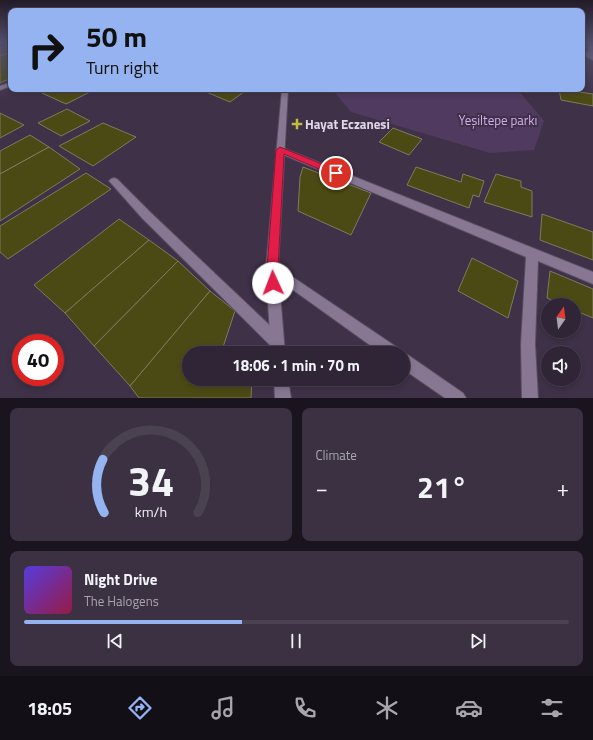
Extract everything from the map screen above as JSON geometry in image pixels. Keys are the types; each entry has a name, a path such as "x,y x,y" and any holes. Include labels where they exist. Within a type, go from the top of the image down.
{"street":[{"path":"277,346 272,268 285,92"},
{"path":"280,150 593,278"},
{"path":"114,181 146,215 276,341"},
{"path":"530,398 528,344 532,254"},
{"path":"272,268 383,346"},
{"path":"410,365 458,398"},
{"path":"282,386 283,398"}],"green space":[{"name":"Yeşiltepe parkı","path":"334,92 520,92 544,121 534,150 490,153 351,112"}],"building":[{"path":"0,62 8,62 8,79 0,83"},
{"path":"44,92 90,92 66,104 42,93"},
{"path":"206,92 244,92 230,102"},
{"path":"560,92 593,94 593,106 561,100"},
{"path":"67,109 90,121 61,136 38,123"},
{"path":"0,113 24,125 0,138"},
{"path":"103,123 136,137 93,166 59,146"},
{"path":"393,128 422,139 409,155 379,142"},
{"path":"30,135 49,147 0,174 0,151"},
{"path":"49,147 80,169 0,221 0,174"},
{"path":"303,167 371,193 351,235 298,211 300,177"},
{"path":"416,167 461,182 463,174 484,181 479,197 473,195 469,208 407,185"},
{"path":"86,173 111,189 8,259 0,252 0,226"},
{"path":"496,174 521,181 521,187 532,191 532,217 484,202"},
{"path":"542,214 593,232 593,260 540,240"},
{"path":"119,219 149,240 65,313 34,285"},
{"path":"149,240 178,261 94,346 65,313"},
{"path":"472,258 518,281 508,318 458,291"},
{"path":"178,261 210,291 130,386 94,346"},
{"path":"550,271 593,289 593,318 581,313 581,298 547,298"},
{"path":"210,291 235,311 223,346 182,346 182,386 252,386 251,398 139,398 130,386"}],"place":[{"name":"Hayat Eczanesi","path":"297,124"}],"route":[{"path":"273,283 272,268 280,150 336,173"}]}
